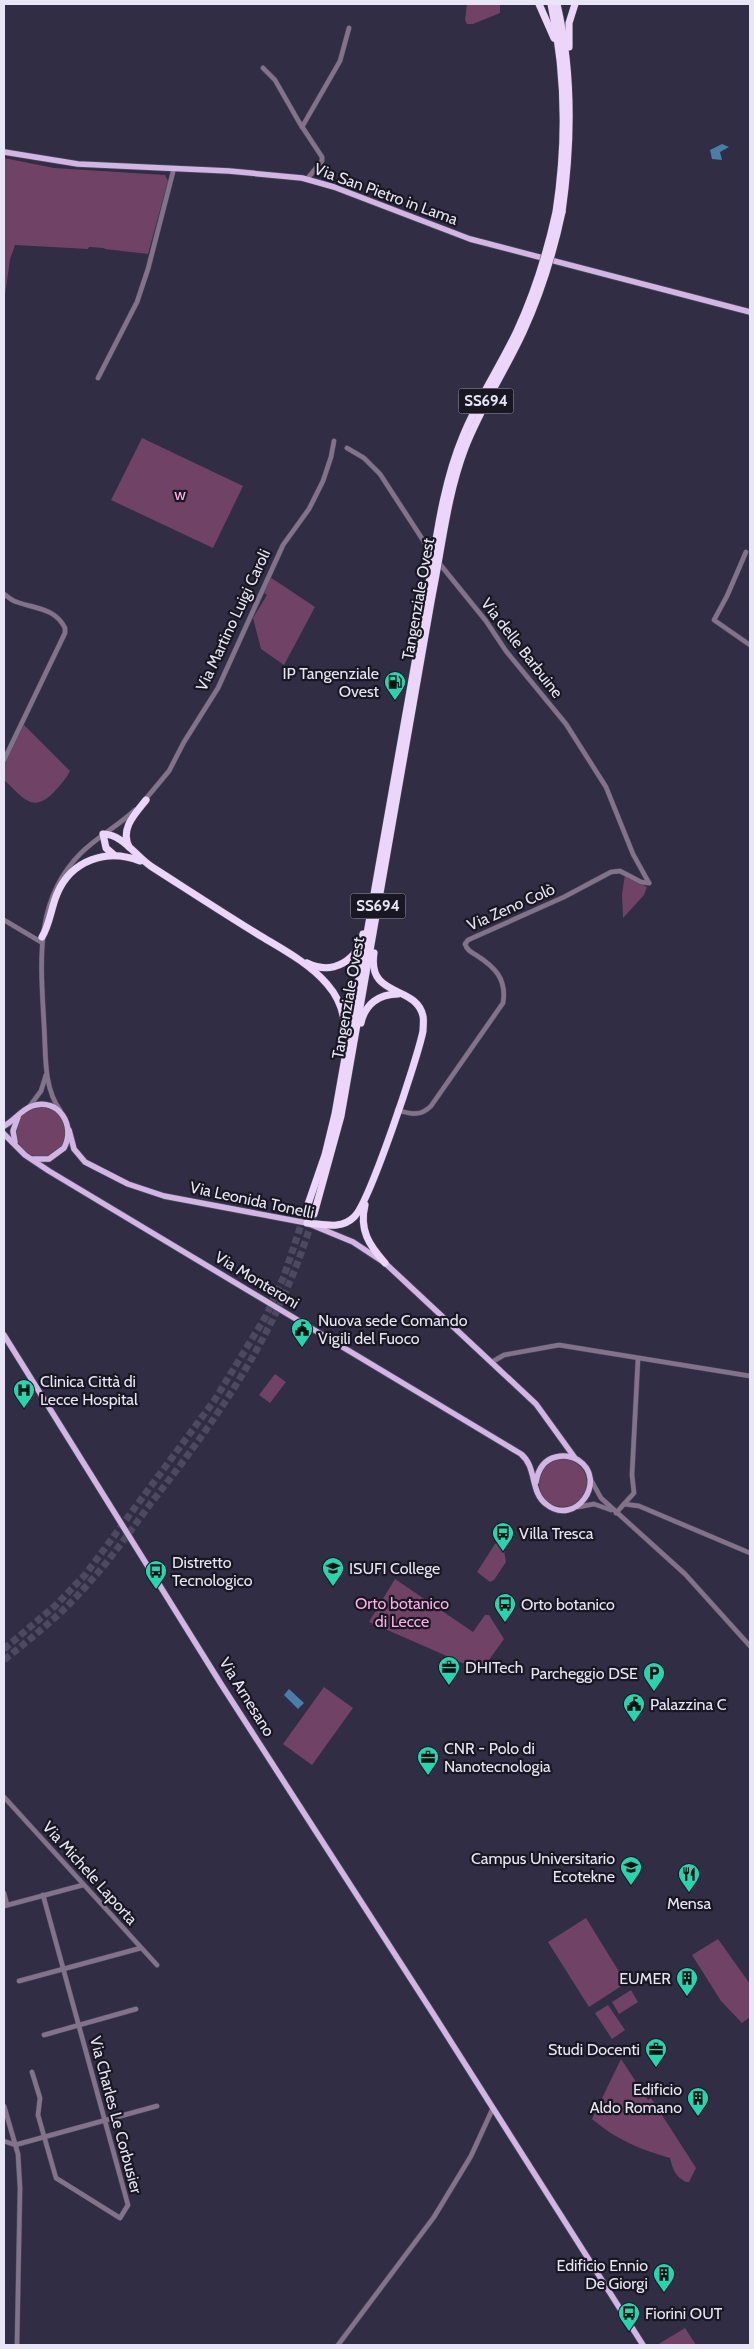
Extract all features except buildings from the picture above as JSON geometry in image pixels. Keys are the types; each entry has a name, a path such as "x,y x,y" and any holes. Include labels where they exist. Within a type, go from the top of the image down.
{"highway":[{"path":"539,4 552,32 564,102"},
{"name":"Tangenziale Ovest","path":"550,4 559,47 564,102 564,150 559,212"},
{"name":"Tangenziale Ovest","path":"314,1214 333,1147 348,1076 430,596 444,500 455,458 474,412 528,306 559,212 570,149 570,90 564,40 557,4"},
{"path":"570,90 569,23 575,4"},
{"name":"Tangenziale Ovest","path":"306,1210 325,1155 335,1114 430,596"},
{"path":"132,851 127,842 127,827 146,800"},
{"path":"150,866 114,854 106,848 103,834 118,838 150,866 293,956 311,965 329,968 339,966 352,956 363,937 374,882 378,875"},
{"path":"41,940 57,893 68,876 93,859 114,854"},
{"path":"307,1223 342,1225 358,1214 366,1198 398,1110 423,1030 422,1015 414,1001 378,980 373,965 384,889 382,882"},
{"path":"293,956 328,985 338,999 343,1015 345,1031 335,1114"},
{"path":"348,1076 352,1072 364,1012 379,998 400,994"},
{"path":"366,1198 363,1222 365,1234 372,1248 385,1264"}],"main road":[{"name":"Via San Pietro in Lama","path":"4,152 78,164 284,175 307,179 334,187 470,238 750,312"},
{"path":"4,1126 27,1108 33,1106 46,1105 53,1107 64,1116 69,1130 64,1148 55,1157 42,1160 30,1158"},
{"path":"16,1144 13,1131 19,1116"},
{"name":"Via Leonida Tonelli","path":"69,1130 74,1149 85,1162 134,1186 164,1196 307,1223 354,1242 385,1264 536,1404 576,1458"},
{"name":"Via Monteroni","path":"4,1134 22,1152 49,1171 521,1454 529,1463 540,1498 545,1504 560,1510 574,1508"},
{"name":"Via Arnesano","path":"4,1335 221,1684 471,2072 643,2345"},
{"path":"536,1482 537,1474 546,1462 560,1456 576,1458 588,1470 590,1479 587,1496 574,1508"}],"street":[{"path":"302,127 340,61 349,28"},
{"path":"263,68 275,80 322,157 322,161 307,179"},
{"path":"98,378 137,302 148,269 174,168"},
{"name":"Via Martino Luigi Caroli","path":"64,1116 50,1092 41,940 45,915 54,891 80,854 146,800 169,771 184,742 218,688 283,545 309,510 323,481 334,441"},
{"name":"Via delle Barbuine","path":"347,448 364,458 380,474 427,548 486,621 506,651 566,724 606,787 633,854 649,883"},
{"path":"746,552 727,596 714,620 750,645"},
{"path":"4,594 19,603 54,614 65,628 65,633 4,760"},
{"name":"Via Zeno Colò","path":"398,1110 421,1114 431,1106 503,1003 504,991 500,975 489,964 468,949 465,944 468,940 564,897 611,872 620,872 644,883 649,883"},
{"path":"4,920 41,940"},
{"name":"Via Martino Luigi Caroli","path":"27,1108 37,1097 44,1085 47,1063"},
{"path":"492,1362 504,1355 552,1345 750,1376"},
{"path":"615,1512 634,1493 632,1475 638,1359"},
{"path":"590,1479 596,1492 615,1512 645,1536 685,1574 750,1646"},
{"path":"574,1508 594,1504 615,1512"},
{"path":"624,1504 639,1506 750,1553"},
{"name":"Via Michele Laporta","path":"4,1797 157,1965"},
{"path":"4,1893 5,1905 84,1884"},
{"name":"Via Charles Le Corbusier","path":"32,2072 40,2098 38,2115 56,2178 120,2218 128,2205 43,1895"},
{"path":"19,1981 141,1948"},
{"path":"44,2035 136,2009"},
{"path":"4,2106 18,2154 20,2188 17,2345"},
{"path":"4,2141 15,2145 157,2106"},
{"path":"338,2345 442,2204 471,2156 493,2108"}],"green space":[{"path":"467,4 500,4 500,13 473,24 467,24 465,20"},
{"path":"4,158 54,168 165,175 168,181 148,254 104,248 89,247 88,249 15,245 10,259 4,302"},
{"name":"w","path":"142,438 243,486 213,548 111,500"},
{"path":"270,577 315,607 284,665 261,649 253,618 267,595 264,593"},
{"path":"23,724 70,771 54,792 46,799 33,803 22,797 4,780 4,765"},
{"path":"625,875 647,887 644,895 623,918 622,894"},
{"path":"41,1107 59,1114 66,1132 59,1150 41,1157 23,1150 16,1132 23,1114"},
{"path":"275,1374 286,1382 270,1403 259,1395"},
{"path":"558,1459 568,1459 577,1463 583,1469 586,1474 586,1492 577,1503 568,1507 558,1507 549,1503 543,1497 539,1488 539,1478 543,1469 549,1463"},
{"path":"499,1542 503,1545 506,1562 494,1580 490,1582 477,1572 495,1544"},
{"name":"Orto botanico di Lecce","path":"395,1579 473,1632 485,1615 489,1615 504,1639 481,1671 369,1622"},
{"path":"324,1687 353,1708 312,1765 283,1744"},
{"path":"586,1918 626,1983 589,2007 548,1942"},
{"path":"718,1939 750,1984 750,2017 742,2023 721,2001 692,1955"},
{"path":"631,1990 638,2002 619,2014 612,2002"},
{"path":"608,2005 625,2030 612,2039 595,2013"},
{"path":"621,2059 648,2100 651,2098 696,2168 689,2182 682,2180 677,2175 670,2158 629,2143 592,2119"},
{"path":"685,2328 696,2345 657,2345"}],"water":[{"path":"722,144 729,147 720,152 722,160 712,159 710,150"},
{"path":"289,1689 304,1703 298,1709 284,1695"}],"tunnel":[{"path":"4,1649 56,1605 85,1575 214,1401 266,1316 284,1276 306,1210"},
{"path":"4,1660 78,1595 121,1544 226,1401 267,1331 285,1294 314,1214"}],"place":[{"name":"IP Tangenziale Ovest","path":"395,701"},
{"name":"Nuova sede Comando Vigili del Fuoco","path":"302,1348"},
{"name":"Clinica Città di Lecce Hospital","path":"24,1409"},
{"name":"Villa Tresca","path":"503,1552"},
{"name":"ISUFI College","path":"333,1587"},
{"name":"Distretto Tecnologico","path":"156,1590"},
{"name":"Orto botanico","path":"505,1623"},
{"name":"DHITech","path":"449,1686"},
{"name":"Parcheggio DSE","path":"654,1692"},
{"name":"Palazzina C","path":"634,1723"},
{"name":"CNR - Polo di Nanotecnologia","path":"428,1776"},
{"name":"Campus Universitario Ecotekne","path":"631,1886"},
{"name":"Mensa","path":"689,1893"},
{"name":"EUMER","path":"687,1997"},
{"name":"Studi Docenti","path":"656,2068"},
{"name":"Edificio Aldo Romano","path":"698,2117"},
{"name":"Edificio Ennio De Giorgi","path":"664,2293"},
{"name":"Fiorini OUT","path":"629,2332"}]}
